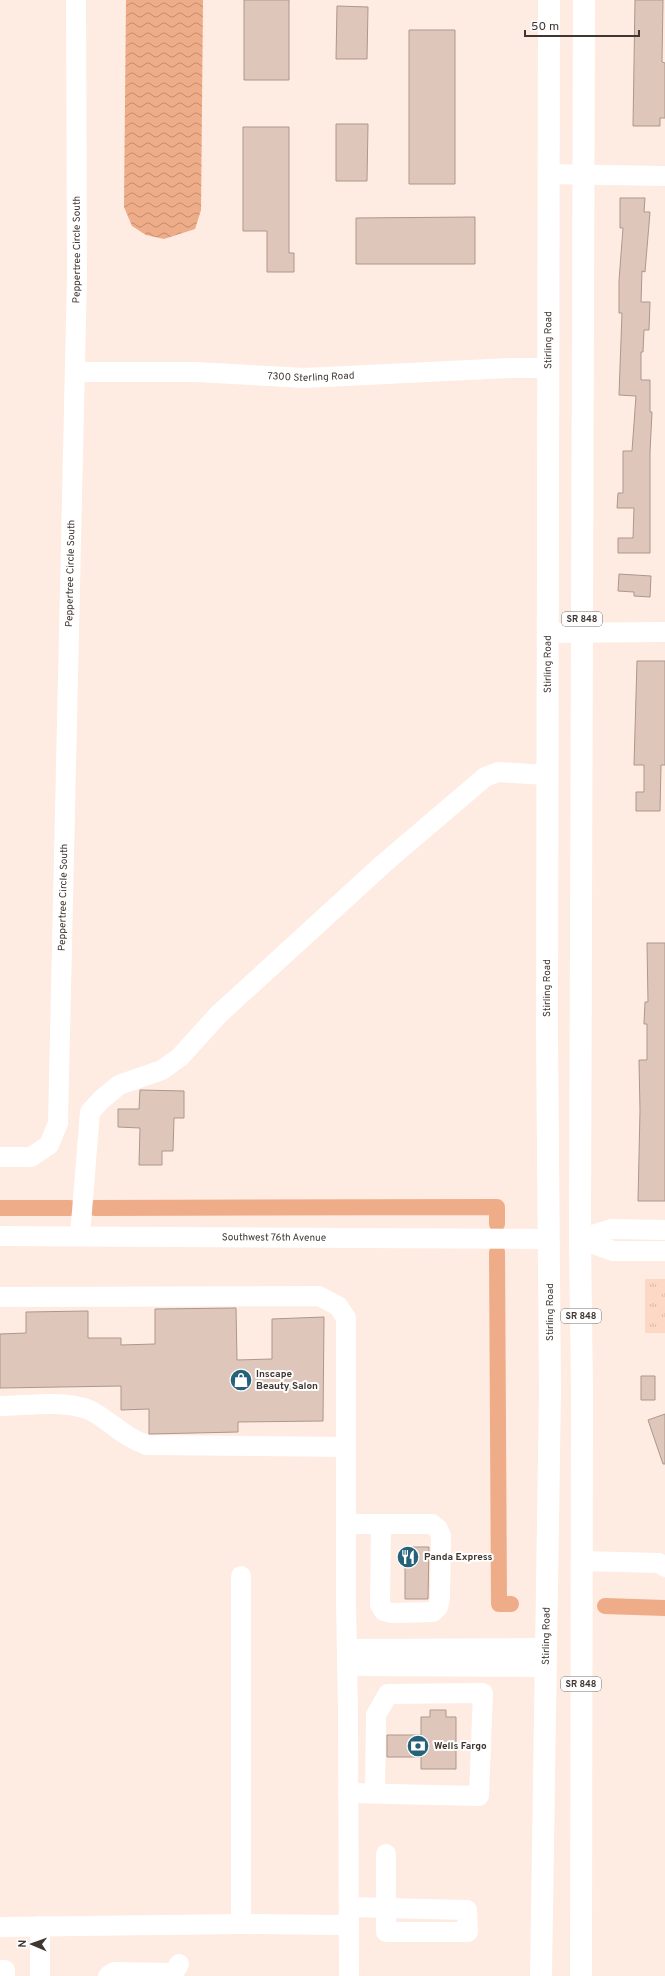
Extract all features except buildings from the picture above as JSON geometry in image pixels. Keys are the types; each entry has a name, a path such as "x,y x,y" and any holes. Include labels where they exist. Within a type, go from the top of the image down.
{"main road":[{"name":"Stirling Road","path":"541,1976 550,1392 548,775 549,0"},
{"name":"SR 848","path":"581,1976 580,1239 584,0"},
{"path":"549,1196 564,1224 580,1239"},
{"path":"548,1517 562,1539 581,1558"}],"street":[{"name":"Peppertree Circle South","path":"0,1157 31,1157 49,1144 58,1124 77,275 76,0"},
{"path":"548,174 665,176"},
{"name":"7300 Sterling Road","path":"75,372 196,372 304,378 504,368 548,368"},
{"path":"548,632 665,632"},
{"path":"80,1236 90,1112 101,1100 118,1085 162,1070 180,1057 218,1015 382,865 485,777 498,772 548,775"},
{"path":"580,1239 611,1229 665,1230"},
{"name":"Southwest 76th Avenue","path":"0,1236 549,1239"},
{"path":"580,1239 613,1251 665,1251"},
{"path":"0,1297 319,1296 338,1306 346,1318 349,1976"},
{"path":"0,1406 73,1405 94,1412 129,1438 147,1445 346,1447"},
{"path":"346,1524 381,1524 432,1524 438,1529 441,1536 440,1598 438,1607 433,1612 390,1613 384,1611 380,1605 381,1524"},
{"path":"581,1558 659,1563 665,1567"},
{"path":"241,1576 241,1924"},
{"path":"348,1658 546,1657"},
{"path":"348,1792 375,1793 479,1796 483,1694 388,1694 376,1715 375,1793"},
{"path":"0,1927 241,1924 349,1916 386,1907 386,1854"},
{"path":"40,1926 40,1976"},
{"path":"108,1976 114,1972 174,1973 179,1964"},
{"path":"0,1970 4,1970 5,1976"}],"green space":[{"path":"645,1279 665,1279 665,1333 645,1333"}],"water":[{"path":"126,0 203,0 201,210 195,229 164,239 146,235 132,226 124,207"}],"waterway":[{"path":"95,1208 497,1207 497,1224"},
{"path":"0,1208 70,1208"},
{"path":"497,1252 499,1604 511,1604"},
{"path":"605,1606 665,1608"}],"place":[{"name":"Inscape Beauty Salon","path":"241,1380"},
{"name":"Panda Express","path":"408,1557"},
{"name":"Wells Fargo","path":"418,1746"}]}
